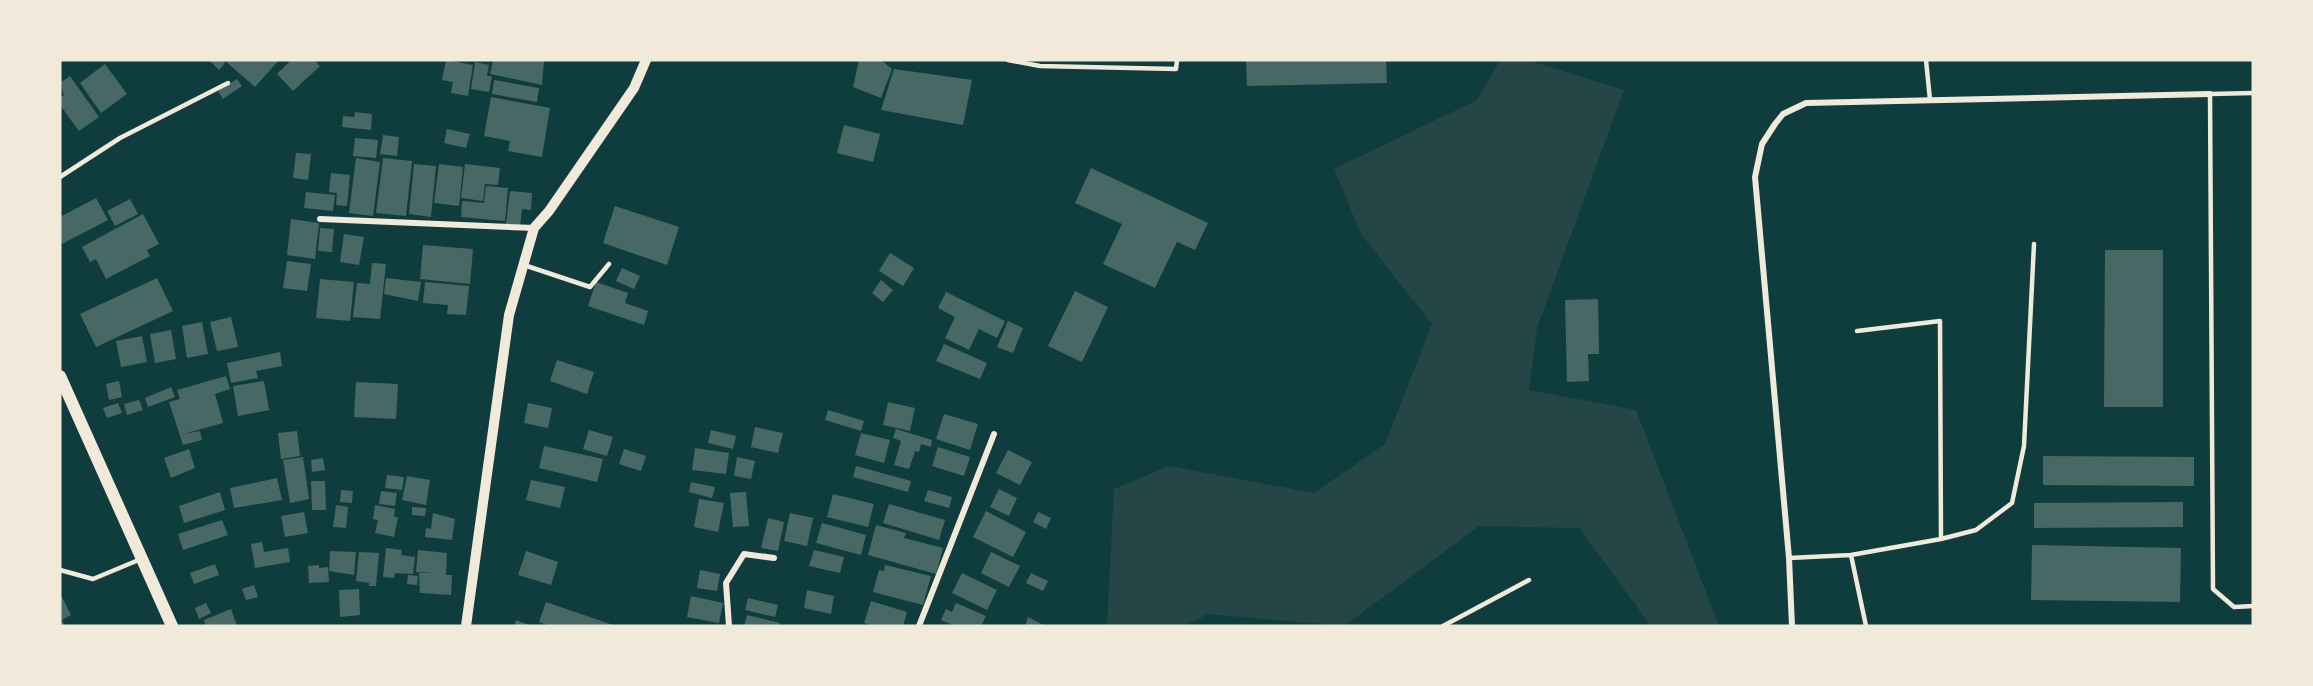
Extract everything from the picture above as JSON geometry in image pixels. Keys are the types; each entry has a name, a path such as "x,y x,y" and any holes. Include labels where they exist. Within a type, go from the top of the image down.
{"main road":[{"path":"60,376 172,626"}],"street":[{"path":"466,626 509,315 522,264 534,228 549,211 634,88 646,60"},
{"path":"1792,626 1789,558 1755,177 1762,144 1783,114 1806,103 2210,94"},
{"path":"320,219 534,228"},
{"path":"919,626 994,434"},
{"path":"729,626 726,582 744,554 774,558"}],"lane":[{"path":"1008,60 1040,66 1176,69 1177,60"},
{"path":"1926,60 1930,100"},
{"path":"60,177 120,138 228,83"},
{"path":"2253,93 2210,94 2213,589 2234,607 2253,606"},
{"path":"1789,558 1851,555 1941,539 1976,530 2012,503 2024,446 2034,244"},
{"path":"522,264 590,287 609,264"},
{"path":"1857,331 1940,321 1941,539"},
{"path":"1851,555 1866,626"},
{"path":"60,570 93,579 143,558"},
{"path":"1443,626 1529,580"}],"shaded area":[{"path":"1500,60 1527,60 1624,90 1537,328 1529,390 1636,410 1719,626 1651,626 1579,528 1479,526 1344,626 1208,614 1184,626 1107,626 1114,489 1169,466 1314,493 1385,444 1432,324 1361,234 1334,169 1477,100"}],"building":[{"path":"209,60 222,60 225,63 219,70"},
{"path":"224,60 279,60 255,87"},
{"path":"291,60 314,60 320,66 293,91 277,74"},
{"path":"446,60 473,65 468,96 451,93 453,82 442,80"},
{"path":"493,60 544,60 542,85 490,74"},
{"path":"859,60 881,60 892,69 881,98 853,87"},
{"path":"1246,60 1386,60 1387,83 1247,86"},
{"path":"475,62 489,65 487,76 492,76 489,92 471,89"},
{"path":"105,64 127,94 101,113 80,83"},
{"path":"894,69 972,80 963,125 881,110"},
{"path":"70,76 99,117 79,131 60,105 60,98 64,95 60,83"},
{"path":"237,79 242,86 223,99 218,91"},
{"path":"494,80 539,88 537,102 492,94"},
{"path":"491,97 550,108 542,157 508,151 510,141 484,136"},
{"path":"355,112 372,114 371,130 342,127 343,116 354,117"},
{"path":"844,125 880,134 873,162 837,153"},
{"path":"447,129 470,134 466,148 444,143"},
{"path":"383,135 399,137 397,156 380,154"},
{"path":"355,138 378,140 376,158 353,156"},
{"path":"296,153 311,154 308,180 293,178"},
{"path":"356,158 380,162 373,216 349,213"},
{"path":"383,158 412,161 406,216 376,213"},
{"path":"414,164 436,166 431,217 409,214"},
{"path":"439,164 463,167 459,206 434,203"},
{"path":"465,164 500,168 498,185 485,184 483,201 461,198"},
{"path":"1091,168 1208,223 1195,250 1177,242 1155,288 1103,264 1122,224 1075,203"},
{"path":"331,173 350,175 347,206 336,205 337,193 329,192"},
{"path":"486,186 508,188 505,221 461,217 462,201 484,203"},
{"path":"510,191 532,193 531,210 522,209 520,226 506,224"},
{"path":"306,192 335,195 333,211 304,208"},
{"path":"96,198 108,220 60,245 60,217"},
{"path":"130,199 138,214 115,226 107,211"},
{"path":"615,206 679,227 667,265 603,243"},
{"path":"143,214 159,244 147,250 150,256 106,279 96,259 90,262 82,247"},
{"path":"291,219 319,223 315,259 287,255"},
{"path":"320,228 334,229 332,252 318,251"},
{"path":"344,234 364,237 359,265 340,262"},
{"path":"423,245 473,249 470,284 420,279"},
{"path":"2105,250 2163,250 2163,407 2104,407"},
{"path":"890,253 914,268 903,286 879,271"},
{"path":"287,261 311,264 307,291 283,288"},
{"path":"372,263 386,264 380,319 353,317 357,283 370,284"},
{"path":"622,268 640,276 634,289 616,281"},
{"path":"157,278 173,311 96,347 80,314"},
{"path":"386,278 421,282 418,301 384,294"},
{"path":"320,279 354,282 350,321 316,318"},
{"path":"881,280 893,290 883,302 872,293"},
{"path":"425,282 469,286 466,315 447,314 448,305 423,303"},
{"path":"596,282 628,293 625,303 648,311 644,325 588,306"},
{"path":"1075,291 1108,307 1082,362 1048,346"},
{"path":"946,292 1005,321 997,338 979,329 969,350 945,338 955,317 938,308"},
{"path":"1598,299 1599,354 1588,354 1589,381 1567,382 1565,300"},
{"path":"231,317 238,347 217,351 210,322"},
{"path":"1008,321 1023,328 1013,353 997,347"},
{"path":"202,322 208,354 187,358 182,326"},
{"path":"171,330 176,359 155,363 150,334"},
{"path":"142,336 147,362 121,367 116,341"},
{"path":"944,344 987,363 980,379 936,361"},
{"path":"280,352 282,366 256,371 258,378 231,383 227,363"},
{"path":"557,360 594,372 587,394 550,381"},
{"path":"226,376 230,389 215,394 223,423 183,434 200,431 202,440 183,445 169,402 180,399 177,390"},
{"path":"119,381 122,397 109,400 106,384"},
{"path":"264,381 269,410 238,416 233,386"},
{"path":"356,382 398,384 396,419 354,417"},
{"path":"171,387 175,397 148,407 145,398"},
{"path":"139,400 143,410 127,415 124,404"},
{"path":"888,402 915,408 910,431 883,425"},
{"path":"118,403 122,413 107,418 103,408"},
{"path":"528,403 552,408 548,428 524,423"},
{"path":"828,410 864,421 861,431 825,420"},
{"path":"944,414 978,424 970,450 936,439"},
{"path":"755,427 783,433 778,453 751,447"},
{"path":"896,429 932,440 931,447 921,444 919,452 915,451 909,469 894,465 901,441 893,438"},
{"path":"589,430 613,437 607,456 583,449"},
{"path":"711,430 736,436 733,449 708,443"},
{"path":"297,431 300,456 281,459 278,433"},
{"path":"861,433 890,440 884,463 855,455"},
{"path":"544,446 603,459 597,482 539,468"},
{"path":"938,447 970,457 964,476 932,466"},
{"path":"695,448 729,453 726,474 692,470"},
{"path":"189,449 195,468 171,478 164,458"},
{"path":"624,449 646,456 641,471 619,464"},
{"path":"1008,450 1032,462 1020,485 996,473"},
{"path":"2043,456 2194,457 2194,486 2043,485"},
{"path":"303,457 309,499 290,503 283,460"},
{"path":"737,457 755,461 751,479 734,476"},
{"path":"323,458 325,470 312,472 311,460"},
{"path":"856,466 911,481 908,492 853,477"},
{"path":"387,475 404,477 402,490 385,488"},
{"path":"407,476 430,480 426,505 402,500"},
{"path":"277,478 282,500 234,508 230,488"},
{"path":"531,480 565,487 560,508 526,500"},
{"path":"311,481 325,481 326,510 312,510"},
{"path":"691,482 715,487 712,498 689,492"},
{"path":"999,489 1017,498 1009,516 990,507"},
{"path":"341,490 353,491 352,503 340,502"},
{"path":"928,490 952,497 949,508 924,501"},
{"path":"381,491 397,493 395,506 379,504"},
{"path":"220,492 225,510 184,523 179,506"},
{"path":"746,492 749,526 733,527 730,493"},
{"path":"833,494 874,504 868,527 827,517"},
{"path":"699,499 724,503 718,532 694,527"},
{"path":"2183,502 2183,527 2034,528 2034,503"},
{"path":"889,504 945,520 939,540 883,523"},
{"path":"336,505 348,507 346,528 333,527"},
{"path":"375,505 395,509 394,517 398,517 394,537 375,533 378,520 373,519"},
{"path":"412,507 426,508 425,516 412,515"},
{"path":"986,511 1026,532 1013,557 973,537"},
{"path":"304,512 308,533 285,537 281,516"},
{"path":"1038,512 1051,518 1046,529 1033,522"},
{"path":"433,513 455,519 452,540 425,537 426,528 431,529"},
{"path":"790,513 813,518 807,546 784,541"},
{"path":"768,518 784,522 778,551 761,548"},
{"path":"222,520 228,535 183,550 178,534"},
{"path":"822,523 866,535 861,555 816,543"},
{"path":"876,525 906,533 904,538 943,548 936,574 868,555"},
{"path":"262,542 264,552 288,548 290,562 255,568 251,544"},
{"path":"2032,545 2181,548 2180,602 2031,600"},
{"path":"386,548 402,550 401,555 415,557 413,574 395,573 394,578 383,577"},
{"path":"418,550 447,553 446,575 452,575 451,595 420,593 419,573 433,573 416,572"},
{"path":"814,550 844,557 840,573 809,566"},
{"path":"330,551 356,552 354,575 329,571"},
{"path":"526,551 558,562 551,585 518,575"},
{"path":"359,552 379,553 376,586 356,581"},
{"path":"991,552 1020,566 1009,587 981,573"},
{"path":"215,564 219,575 194,584 190,573"},
{"path":"319,565 319,568 328,567 329,582 309,583 308,566"},
{"path":"885,565 931,576 923,605 873,592 879,570 884,571"},
{"path":"700,570 720,574 717,591 697,588"},
{"path":"962,573 997,590 987,610 952,593"},
{"path":"1031,573 1048,581 1043,591 1026,583"},
{"path":"408,575 418,576 417,585 407,584"},
{"path":"254,585 258,597 246,600 242,589"},
{"path":"359,589 360,615 340,617 339,590"},
{"path":"807,590 834,596 831,614 804,608"},
{"path":"60,593 71,615 62,620 65,626 60,626"},
{"path":"691,596 723,603 719,623 687,617"},
{"path":"748,598 778,605 775,617 745,610"},
{"path":"871,601 907,612 903,626 874,626 864,623"},
{"path":"546,602 616,626 550,626 539,622"},
{"path":"206,603 211,613 199,619 195,608"},
{"path":"956,603 986,616 981,626 955,626 941,620 946,609 952,612"},
{"path":"231,609 237,626 206,626 204,620"},
{"path":"747,615 780,623 779,626 744,626"},
{"path":"1028,617 1045,626 1025,626"},
{"path":"516,620 532,626 514,626"}]}
